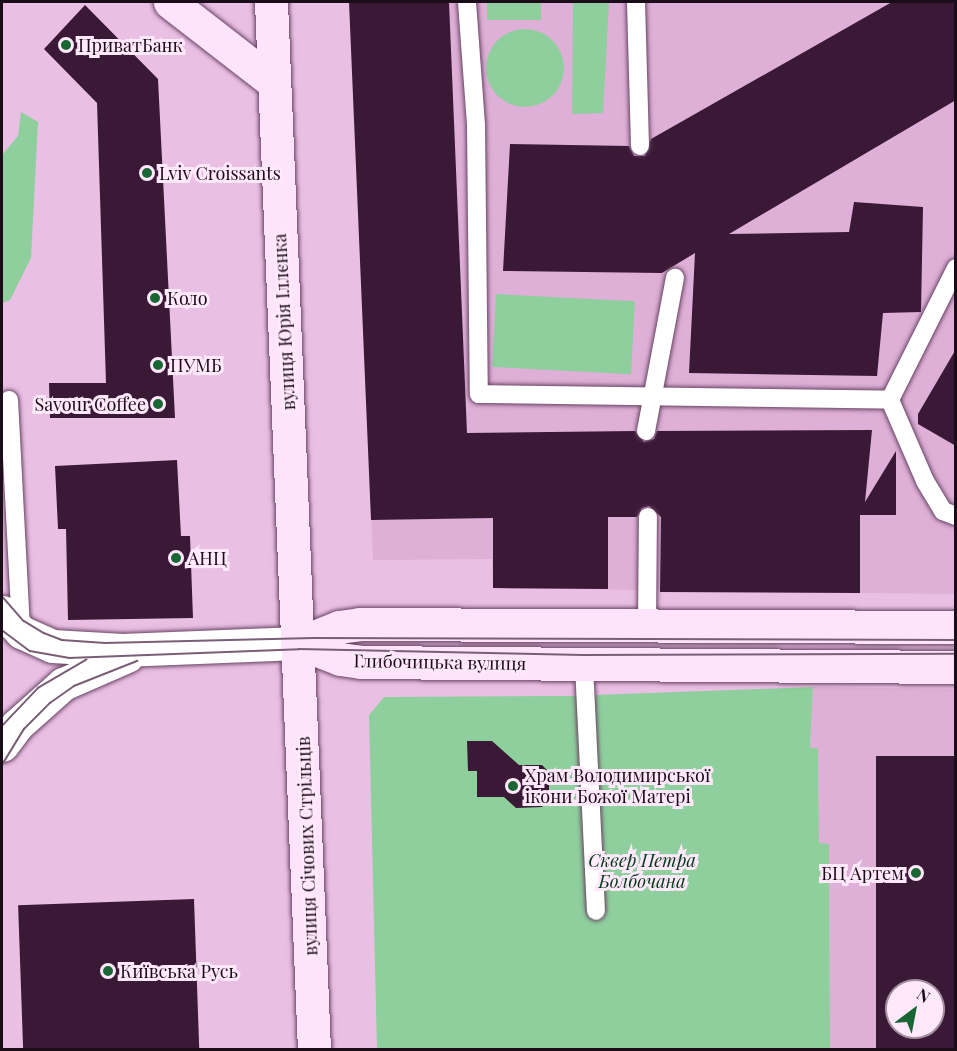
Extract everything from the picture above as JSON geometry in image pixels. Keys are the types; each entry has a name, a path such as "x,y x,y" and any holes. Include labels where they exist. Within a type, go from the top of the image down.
{"main road":[{"path":"170,2 272,81"},
{"name":"вулиця Юрія Іллєнка","path":"271,2 272,81 299,643"},
{"name":"Глибочицька вулиця","path":"299,643 339,627 360,624 956,627"},
{"name":"Глибочицька вулиця","path":"299,643 340,659 361,662 584,666 956,667"},
{"name":"вулиця Січових Стрільців","path":"299,643 314,1050"}],"street":[{"path":"11,622 52,646 122,650 299,643"},
{"path":"2,746 17,724 63,684 111,661 172,647"}],"lane":[{"path":"467,2 476,125 480,394 890,400"},
{"path":"636,2 640,146"},
{"path":"956,268 890,400 925,481 943,511 956,516"},
{"path":"646,431 675,278"},
{"path":"9,400 11,622"},
{"path":"647,624 648,517"},
{"path":"584,666 596,911"}],"shaded area":[{"path":"351,2 955,2 955,594 493,588 492,559 373,560"},
{"path":"813,687 955,689 955,1049 830,1049 829,844 819,844 818,748 810,748"}],"green space":[{"path":"487,2 541,2 541,20 487,20"},
{"path":"573,2 609,2 603,113 572,114"},
{"path":"525,29 540,32 553,40 561,53 564,68 561,83 553,96 540,104 525,107 510,104 497,96 489,83 486,68 489,53 497,40 510,32"},
{"path":"21,112 38,122 31,258 10,300 2,303 2,155 18,136"},
{"path":"496,294 635,301 631,374 492,367"},
{"name":"Сквер Петра Болбочана","path":"813,687 810,748 818,748 819,843 829,844 830,1049 377,1049 369,715 384,697 569,696"}],"building":[{"path":"349,2 449,2 467,433 635,431 644,442 654,439 657,431 872,430 865,502 896,451 896,515 860,515 860,593 660,592 661,517 649,506 642,508 637,517 608,517 608,589 493,588 493,518 371,520"},
{"path":"892,2 956,2 956,100 729,234 849,232 854,202 923,207 921,312 883,313 877,376 689,373 695,253 662,273 503,271 510,144 629,146 634,156 645,156 651,139"},
{"path":"85,5 158,79 175,418 50,418 49,383 106,383 97,103 44,49"},
{"path":"956,349 956,446 918,424 918,414"},
{"path":"177,460 181,536 190,536 193,618 68,620 66,529 58,529 55,466"},
{"name":"Храм Володимирської ікони Божої Матері","path":"467,741 492,741 519,765 542,765 549,772 549,799 542,807 516,808 504,797 477,797 477,771 468,771"},
{"name":"БЦ Артем","path":"876,756 956,756 956,1050 876,1050"},
{"name":"Київська Русь","path":"194,899 199,1050 23,1050 18,905"}],"tram line":[{"path":"2,596 24,621 44,633 62,640 105,643 313,638 956,640"},
{"path":"2,630 30,651 69,658 299,649 583,655 956,654"},
{"path":"2,726 38,688 86,660"},
{"path":"2,765 24,729 50,703 74,686 137,661"}],"place":[{"name":"ПриватБанк","path":"66,45"},
{"name":"Lviv Croissants","path":"147,173"},
{"name":"Коло","path":"155,298"},
{"name":"ПУМБ","path":"158,365"},
{"name":"Savour Coffee","path":"158,404"},
{"name":"АНЦ","path":"176,558"},
{"name":"Храм Володимирської ікони Божої Матері","path":"513,786"},
{"name":"БЦ Артем","path":"916,873"},
{"name":"Київська Русь","path":"108,971"}]}
